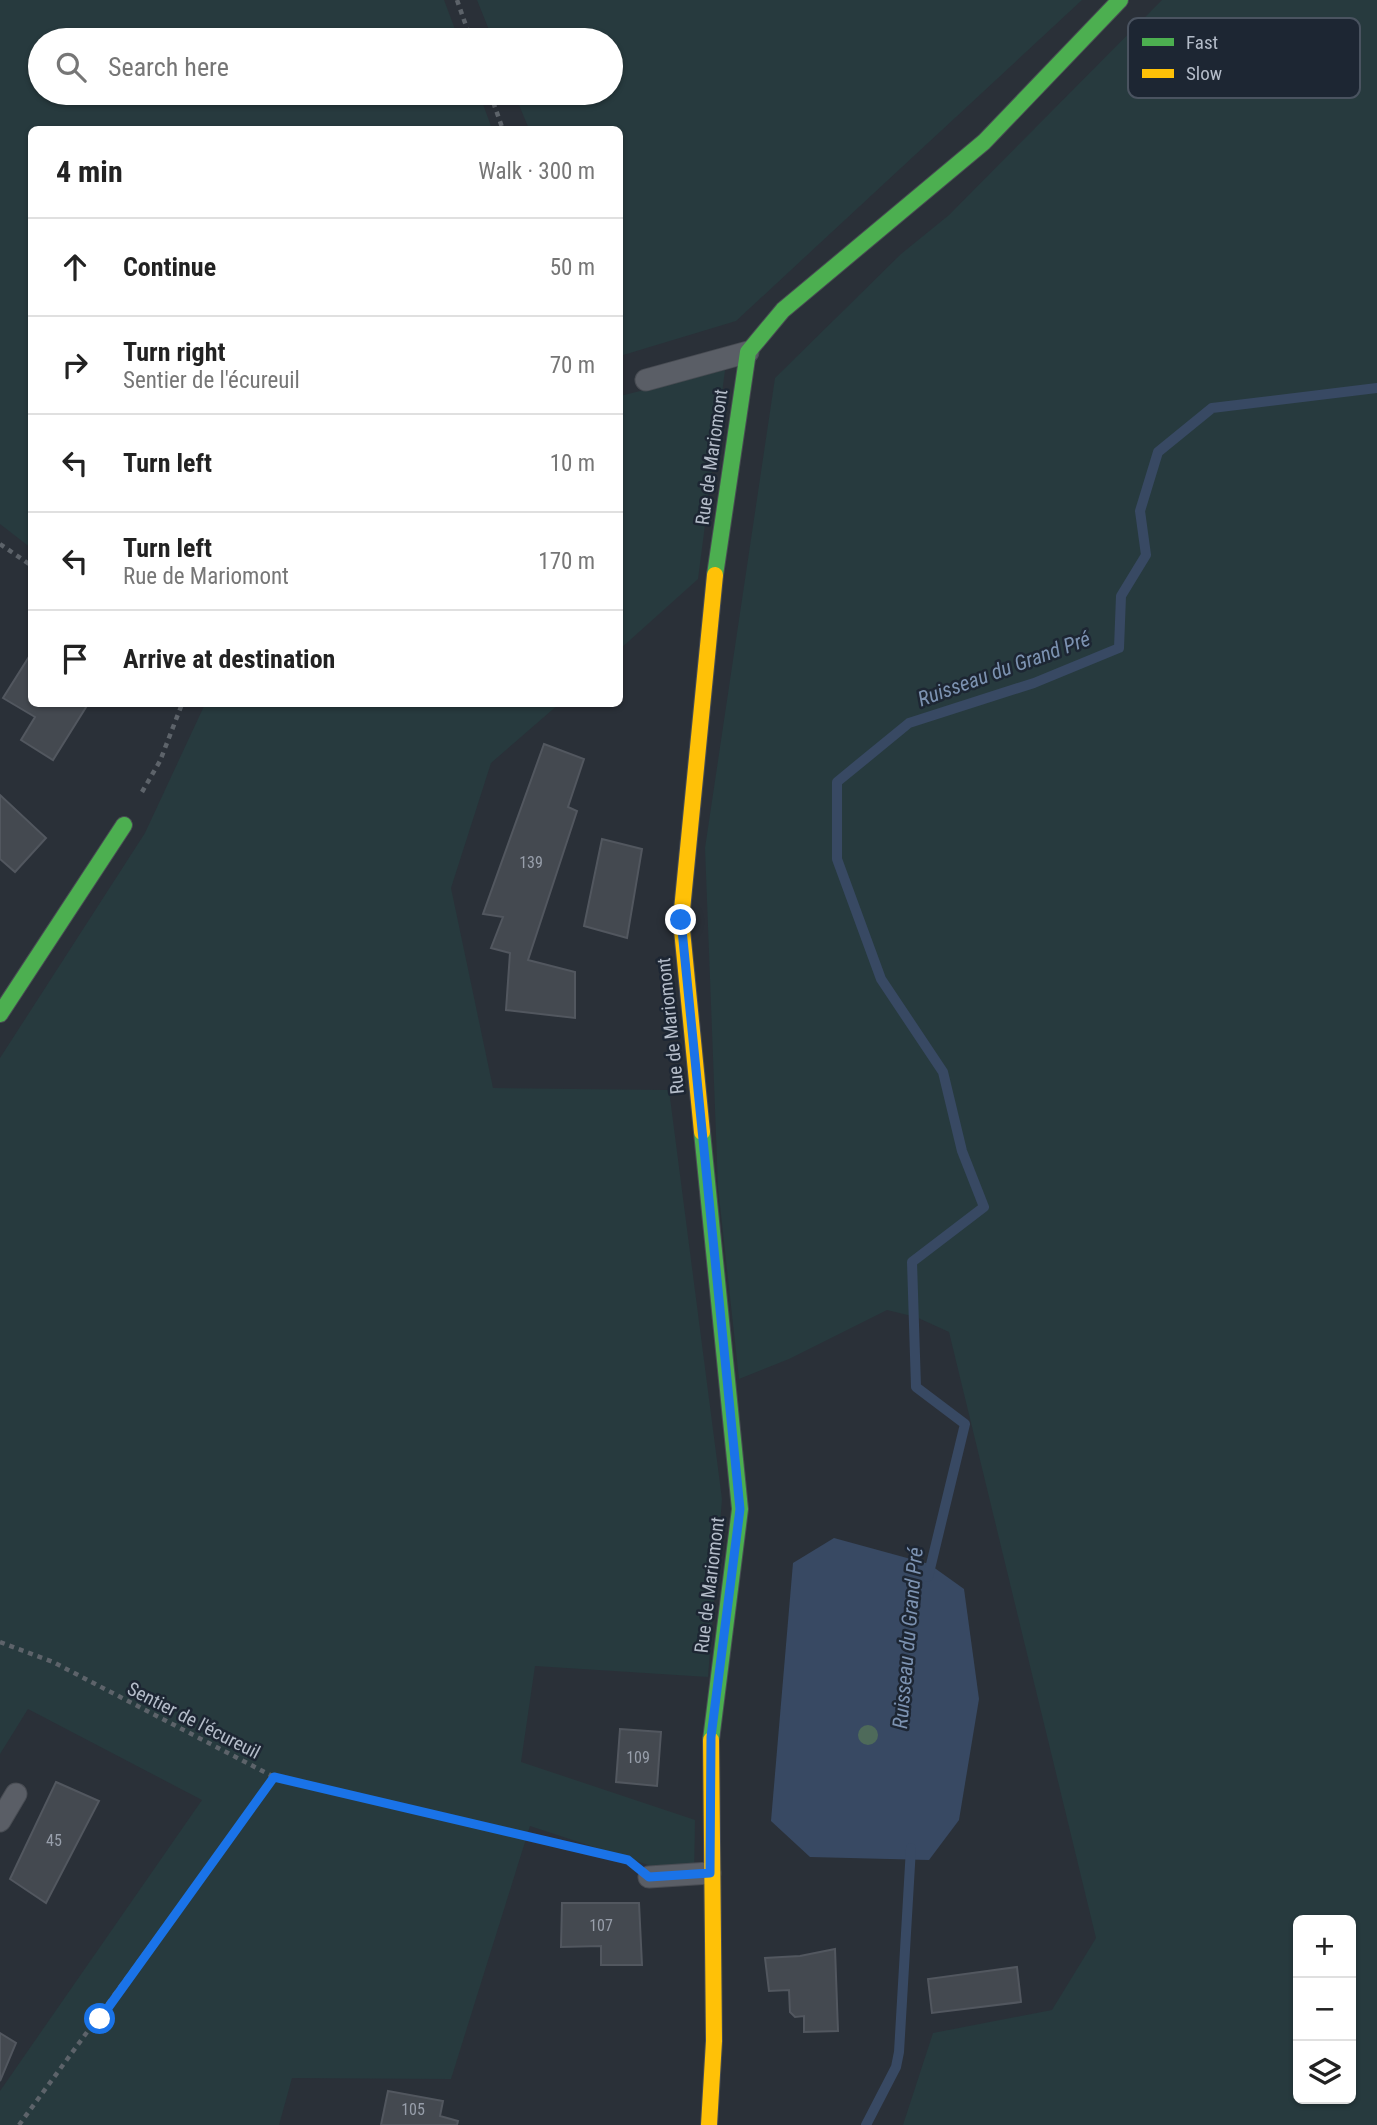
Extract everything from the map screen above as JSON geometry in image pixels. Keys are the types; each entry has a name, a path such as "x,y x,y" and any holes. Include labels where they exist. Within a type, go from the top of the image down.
{"street":[{"path":"748,352 783,310 984,142 1120,0"},
{"name":"Rue de Mariomont","path":"709,2125 714,2041 710,1873 711,1737 740,1509 681,920 715,578 748,352"},
{"path":"0,1014 124,825"}],"lane":[{"path":"646,380 748,352"},
{"path":"0,1821 16,1794"},
{"path":"649,1877 710,1873"}],"path":[{"path":"457,0 467,28"},
{"path":"494,105 502,126"},
{"path":"0,544 28,563"},
{"path":"124,825 160,761 181,707"},
{"name":"Sentier de l'écureuil","path":"0,1642 53,1662 274,1777 628,1860 649,1877"},
{"path":"19,2125 274,1777"}],"green space":[{"path":"0,0 444,0 454,28 28,28 28,105 483,105 491,126 28,126 28,546 0,524"},
{"path":"477,0 1082,0 736,321 623,355 623,126 528,126 519,105 623,105 623,28 488,28"},
{"path":"1162,0 1377,0 1377,2125 903,2125 933,2033 1052,2010 1096,1938 949,1332 916,1317 887,1310 789,1359 739,1379 718,1187 705,848 775,378 901,254 949,215 1128,34 1128,98 1360,98 1360,18 1144,18"},
{"path":"725,370 698,579 623,646 623,395"},
{"path":"204,707 556,707 491,763 451,888 493,1088 669,1090 722,1499 708,1677 535,1666 521,1762 695,1820 694,1880 530,1826 451,2079 292,2078 279,2125 0,2125 0,2091 202,1800 28,1709 0,1754 0,1058 145,833"}],"water":[{"path":"834,1538 929,1564 964,1589 979,1699 959,1820 929,1860 810,1857 771,1821 793,1563"}],"building":[{"path":"28,658 28,707 86,707 53,760 21,740 35,717 3,698"},
{"path":"544,744 584,759 568,807 577,811 528,960 575,972 575,1018 506,1010 510,953 491,948 503,917 483,914"},
{"path":"0,795 46,838 15,872 0,859"},
{"path":"602,839 642,849 627,938 584,926"},
{"path":"620,1729 661,1732 657,1786 616,1782"},
{"path":"56,1782 99,1801 46,1903 10,1879"},
{"path":"562,1903 639,1903 642,1965 601,1965 601,1946 561,1947"},
{"path":"835,1949 838,2031 804,2032 804,2016 795,2017 790,2012 789,1990 769,1991 765,1958 800,1956"},
{"path":"1017,1967 1021,2002 932,2013 928,1979"},
{"path":"0,2033 16,2043 0,2081"},
{"path":"388,2091 443,2101 440,2116 458,2121 457,2125 381,2125"}],"waterway":[{"name":"Ruisseau du Grand Pré","path":"928,1577 965,1424 916,1387 912,1262 984,1207 962,1151 943,1072 881,979 837,859 837,782 909,723 1034,683 1119,648 1121,596 1146,555 1140,511 1158,452 1212,408 1377,388"},
{"name":"Ruisseau du Grand Pré","path":"866,2125 896,2067 899,2052 911,1848"}],"traffic: fast":[{"path":"715,575 748,352 783,310 984,142 1120,0"},
{"path":"0,1014 124,825"},
{"path":"702,1132 740,1509 711,1740"}],"traffic: slow":[{"path":"702,1132 681,920 715,575"},
{"path":"709,2125 714,2041 711,1740"}],"route":[{"path":"100,2019 274,1777 628,1860 649,1877 710,1873 711,1737 740,1509 681,920"}]}
